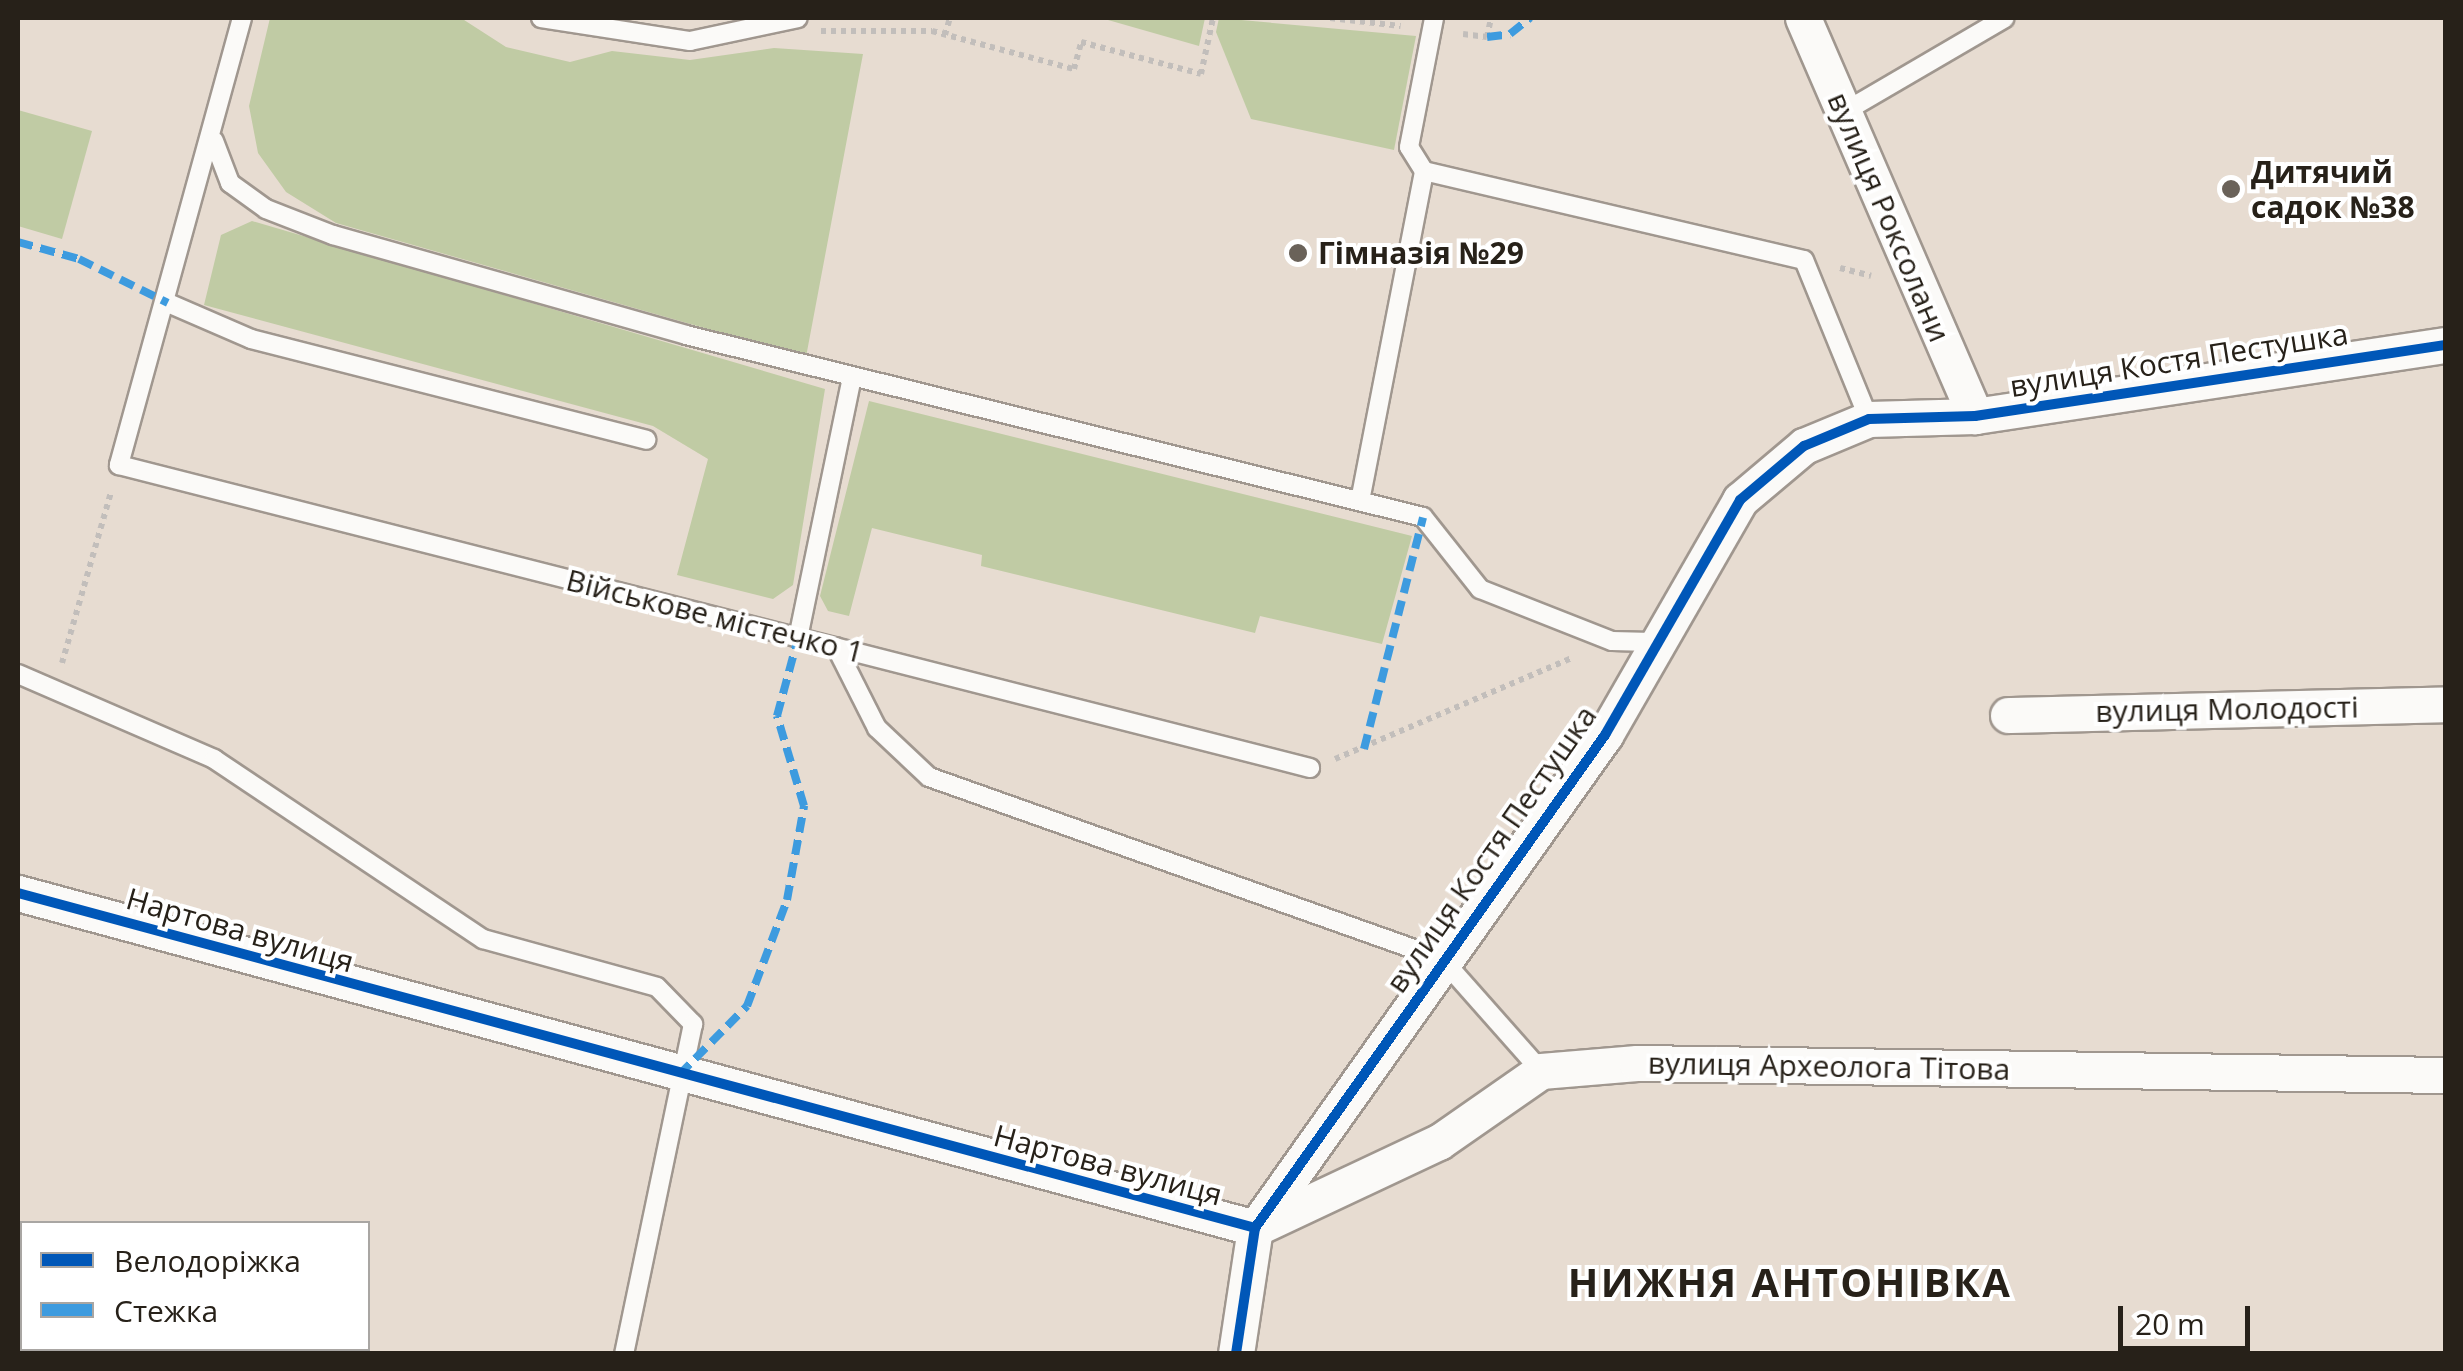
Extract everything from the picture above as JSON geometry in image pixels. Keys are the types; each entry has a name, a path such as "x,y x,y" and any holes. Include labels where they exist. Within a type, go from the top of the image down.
{"street":[{"name":"вулиця Роксолани","path":"1803,18 1975,416"},
{"name":"вулиця Костя Пестушка","path":"1254,1228 1606,734 1652,642 1740,500 1804,446 1870,418 1975,416 2446,345"},
{"name":"вулиця Молодості","path":"2008,715 2446,704"},
{"name":"Нартова вулиця","path":"18,893 676,1078 1254,1228 1236,1354"},
{"name":"вулиця Археолога Тітова","path":"1254,1228 1439,1142 1541,1071 1638,1062 2446,1075"}],"lane":[{"path":"119,465 214,141 242,18"},
{"path":"541,18 690,41 780,27 798,18"},
{"path":"1844,112 2005,18"},
{"path":"1360,501 1424,171 1409,147 1433,24"},
{"path":"214,141 230,183 300,222 852,378 1423,517 1480,589 1612,641 1652,642"},
{"path":"1424,171 1804,260 1870,418"},
{"path":"168,303 251,340 646,440"},
{"path":"798,638 852,378"},
{"name":"Військове містечко 1","path":"119,465 1310,768"},
{"path":"836,647 877,728 929,777 1442,959 1541,1071"},
{"path":"18,674 56,683 214,759 483,939 656,987 693,1024 676,1078 624,1354"}],"path":[{"path":"945,35 950,18"},
{"path":"780,27 945,35 1074,69 1080,42 1201,74 1213,18"},
{"path":"1330,18 1433,24"},
{"path":"1804,260 1920,287"},
{"path":"56,683 119,465"},
{"path":"1310,768 1612,641"}],"green space":[{"path":"270,18 461,18 506,47 570,62 612,51 690,60 774,48 863,54 806,357 336,223 286,192 258,153 249,106"},
{"path":"1101,18 1205,18 1199,46"},
{"path":"1219,18 1416,36 1394,150 1251,119 1216,32"},
{"path":"18,110 92,131 62,239 18,226"},
{"path":"252,221 825,389 793,585 773,599 677,575 708,459 653,426 204,305 221,235"},
{"path":"869,401 1412,536 1382,644 1260,616 1255,633 981,566 982,555 872,528 849,616 828,611 820,596"}],"marked path":[{"path":"1487,37 1510,34 1530,18"},
{"path":"18,242 79,259 168,303"},
{"path":"1364,749 1423,517"},
{"path":"679,1075 747,1006 787,900 804,806 777,716 798,638"}],"cycle path":[{"path":"1255,1228 1605,735 1740,500 1804,446 1869,419 1975,416 2446,345"},
{"path":"18,893 1255,1228 1236,1354"}],"place":[{"name":"Дитячий садок №38","path":"2231,189"},
{"name":"Гімназія №29","path":"1298,253"}],"district":[{"name":"НИЖНЯ АНТОНІВКА","path":"1790,1282"}]}
